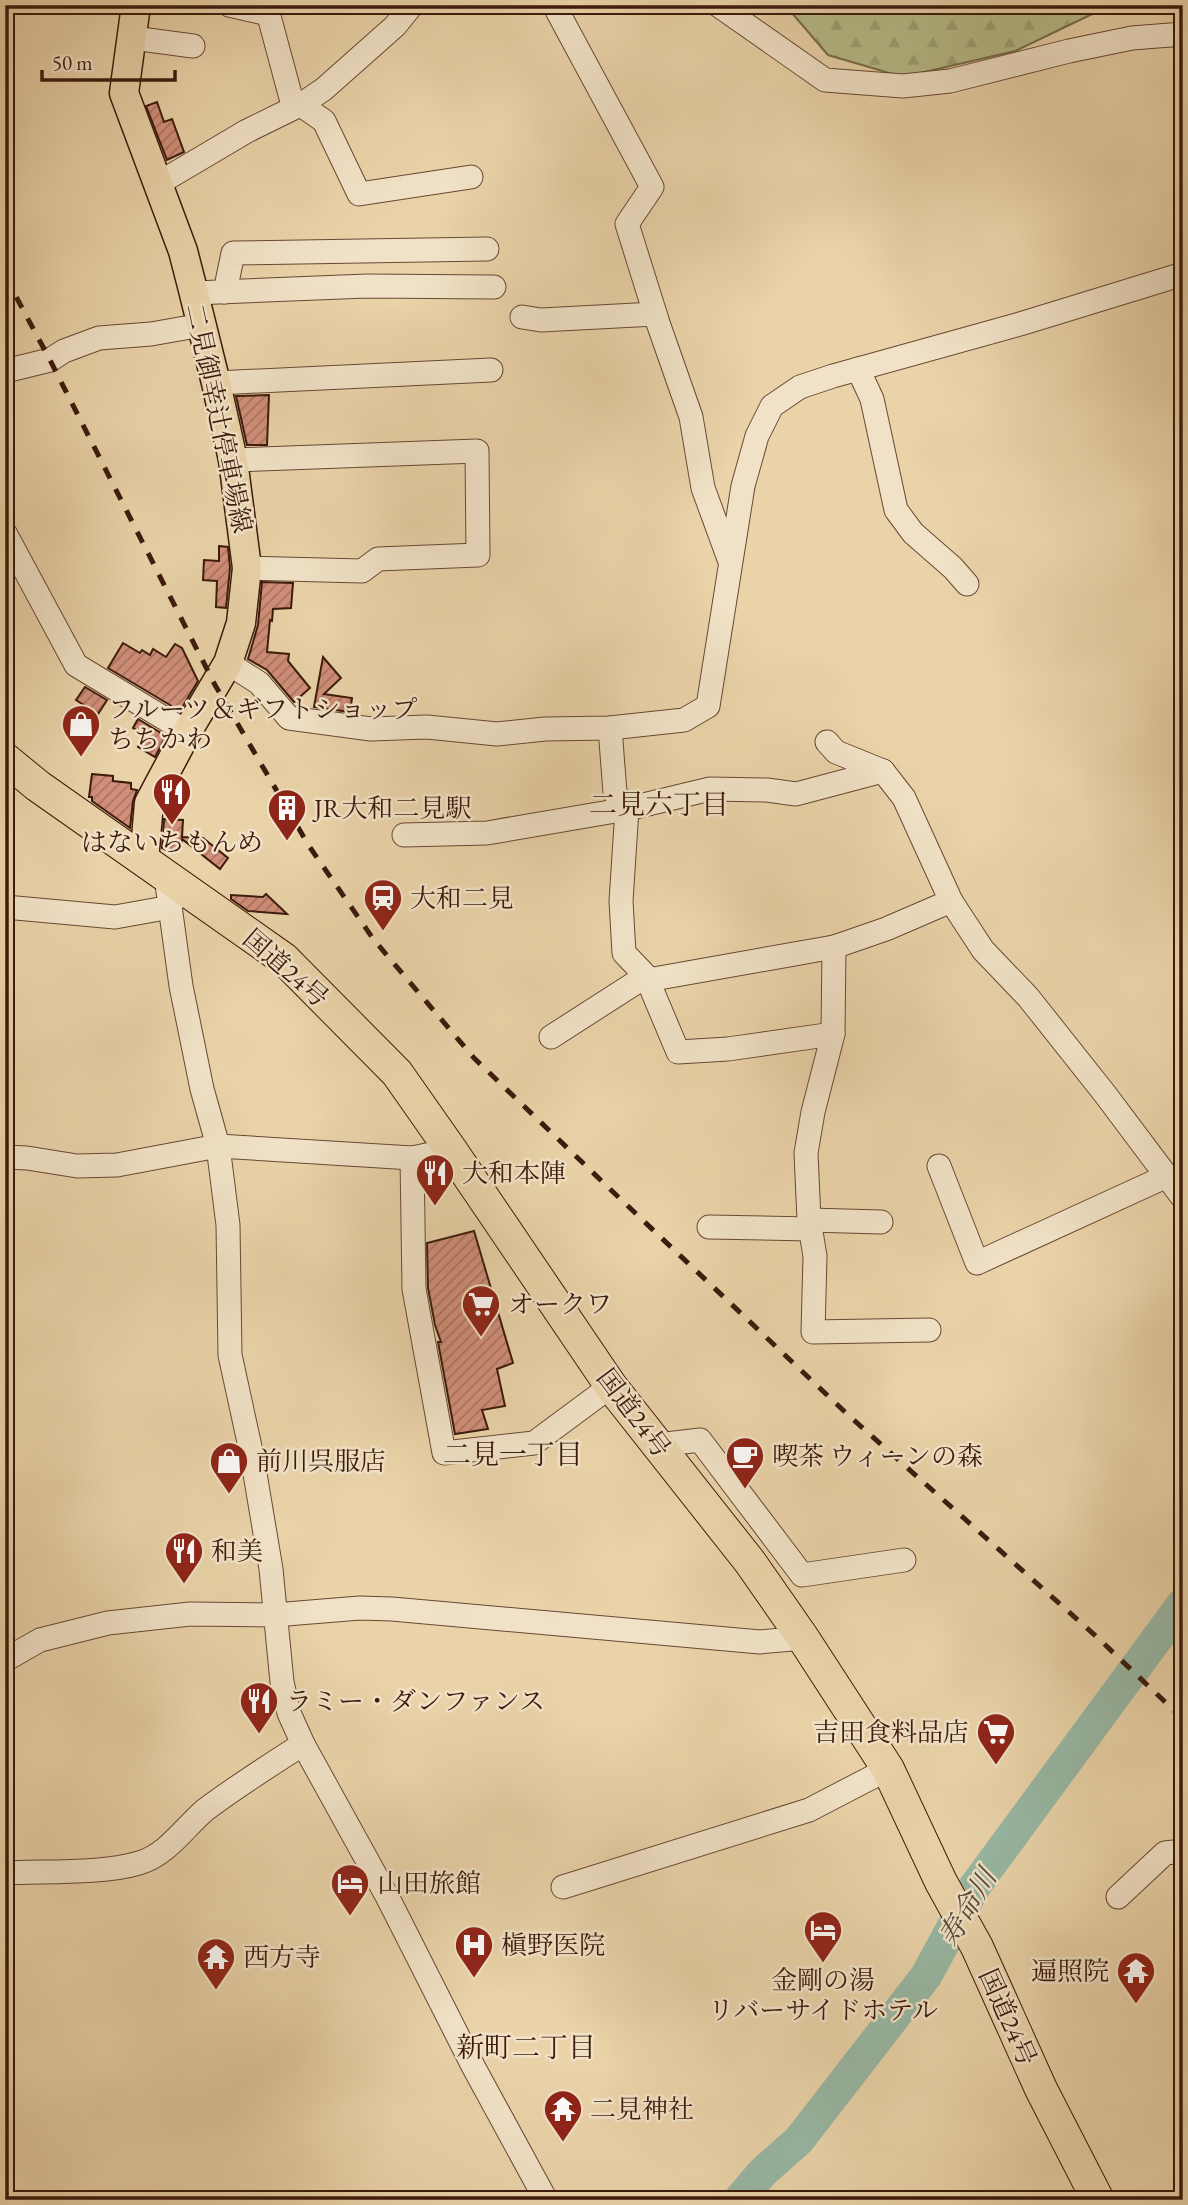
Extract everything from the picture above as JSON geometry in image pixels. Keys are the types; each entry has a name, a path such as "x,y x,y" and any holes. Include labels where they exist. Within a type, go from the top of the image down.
{"highway":[{"name":"国道24号","path":"5,760 284,959 397,1073 611,1387 750,1562 803,1637 888,1769 941,1882 977,1947 1041,2089 1098,2200"}],"main road":[{"name":"二見御幸辻停車場線","path":"136,5 124,93 183,251 194,293 233,460 247,568 241,623 228,663 149,803 155,869"}],"street":[{"path":"229,5 267,10 291,98 324,121 359,194 471,177"},
{"path":"159,183 247,131 302,104 324,89 395,26 412,5"},
{"path":"554,5 652,187 627,224 691,417 703,488 730,562"},
{"path":"718,5 825,80 903,86 950,81 1132,38 1183,34"},
{"path":"133,38 193,46"},
{"path":"225,292 233,253 487,249"},
{"path":"228,663 259,683 289,718 372,729 426,727 497,734 545,729 610,728 684,720 708,706 743,486 757,436 772,405 800,387 1183,274"},
{"path":"194,293 367,286 494,287"},
{"path":"522,317 541,320 655,314"},
{"path":"5,370 50,360 64,351 99,338 151,334 202,325"},
{"path":"858,369 872,399 896,510 913,533 967,584"},
{"path":"216,383 491,370"},
{"path":"233,460 477,451 478,555 378,559 362,571 247,568"},
{"path":"5,533 76,665 187,732"},
{"path":"610,728 615,793 627,809 621,901 624,953 647,978 678,1052 728,1049 834,1034"},
{"path":"827,742 836,752 883,771 904,798 951,901 983,950 1028,997 1183,1198"},
{"path":"404,835 486,833 627,809 710,789 767,790 796,794 883,771"},
{"path":"155,869 171,908 181,986 202,1089 218,1146 228,1225 230,1355 252,1456 271,1569 282,1682 289,1713 546,2200"},
{"path":"551,1037 647,978 834,947 886,929 951,901"},
{"path":"5,907 115,917 171,908"},
{"path":"834,947 834,1034 813,1112 806,1153 810,1224 815,1256 813,1332 929,1330"},
{"path":"5,1157 77,1166 117,1165 218,1146 412,1158 451,1150"},
{"path":"412,1158 414,1289 444,1453 534,1443 611,1387"},
{"path":"939,1166 977,1263 1167,1176"},
{"path":"709,1227 881,1222"},
{"path":"657,1445 700,1440 803,1575 904,1560"},
{"path":"5,1660 40,1640 108,1623 190,1614 274,1615 360,1608 760,1642 803,1637"},
{"path":"5,1873 100,1869 139,1864 158,1855 203,1812 245,1781 303,1744"},
{"path":"563,1887 809,1810 888,1769"},
{"path":"1118,1897 1165,1853 1183,1851"}],"green space":[{"path":"785,5 1111,5 1015,51 903,77 828,55"}],"building":[{"path":"157,102 164,122 172,119 184,152 167,160 146,106"},
{"path":"269,395 267,445 247,445 236,396"},
{"path":"219,546 228,547 230,568 226,608 216,607 217,581 203,580 204,560 219,561"},
{"path":"262,582 293,583 291,608 273,609 267,652 289,654 288,661 310,688 294,702 267,670 248,659 258,625"},
{"path":"123,643 140,653 142,650 150,655 153,649 166,657 175,644 182,648 198,681 180,711 108,668"},
{"path":"323,657 341,678 324,694 352,698 350,712 314,707"},
{"path":"85,687 107,700 98,714 76,700"},
{"path":"138,719 166,736 155,757 138,747 145,735 133,728"},
{"path":"92,774 113,776 113,781 131,783 131,789 137,790 130,828 89,797"},
{"path":"164,819 183,820 182,837 203,838 228,858 220,869 182,839 181,849 172,849 172,853 162,848"},
{"path":"266,894 287,914 248,911 231,899 231,895 263,897"},
{"path":"474,1231 513,1363 497,1369 505,1406 482,1410 488,1429 455,1434 438,1342 441,1342 428,1288 427,1243"}],"waterway":[{"name":"寿命川","path":"739,2200 763,2172 799,2140 926,1976 975,1886 1183,1603"}],"railway":[{"path":"5,276 215,685 309,846 374,940 474,1058 611,1190 846,1413 1098,1638 1183,1719"}],"place":[{"name":"フルーツ＆ギフトショップ ちちかわ","path":"81,758"},
{"name":"はないちもんめ","path":"172,826"},
{"name":"JR大和二見駅","path":"287,842"},
{"name":"大和二見","path":"383,932"},
{"name":"大和本陣","path":"435,1207"},
{"name":"オークワ","path":"481,1338"},
{"name":"喫茶 ウィーンの森","path":"745,1490"},
{"name":"前川呉服店","path":"229,1495"},
{"name":"和美","path":"184,1585"},
{"name":"ラミー・ダンファンス","path":"259,1735"},
{"name":"吉田食料品店","path":"996,1766"},
{"name":"山田旅館","path":"350,1917"},
{"name":"金剛の湯 リバーサイドホテル","path":"823,1964"},
{"name":"槇野医院","path":"474,1979"},
{"name":"西方寺","path":"216,1991"},
{"name":"遍照院","path":"1136,2005"},
{"name":"二見神社","path":"563,2143"}],"district":[{"name":"二見六丁目","path":"659,804"},
{"name":"二見一丁目","path":"513,1454"},
{"name":"新町二丁目","path":"526,2047"}]}
